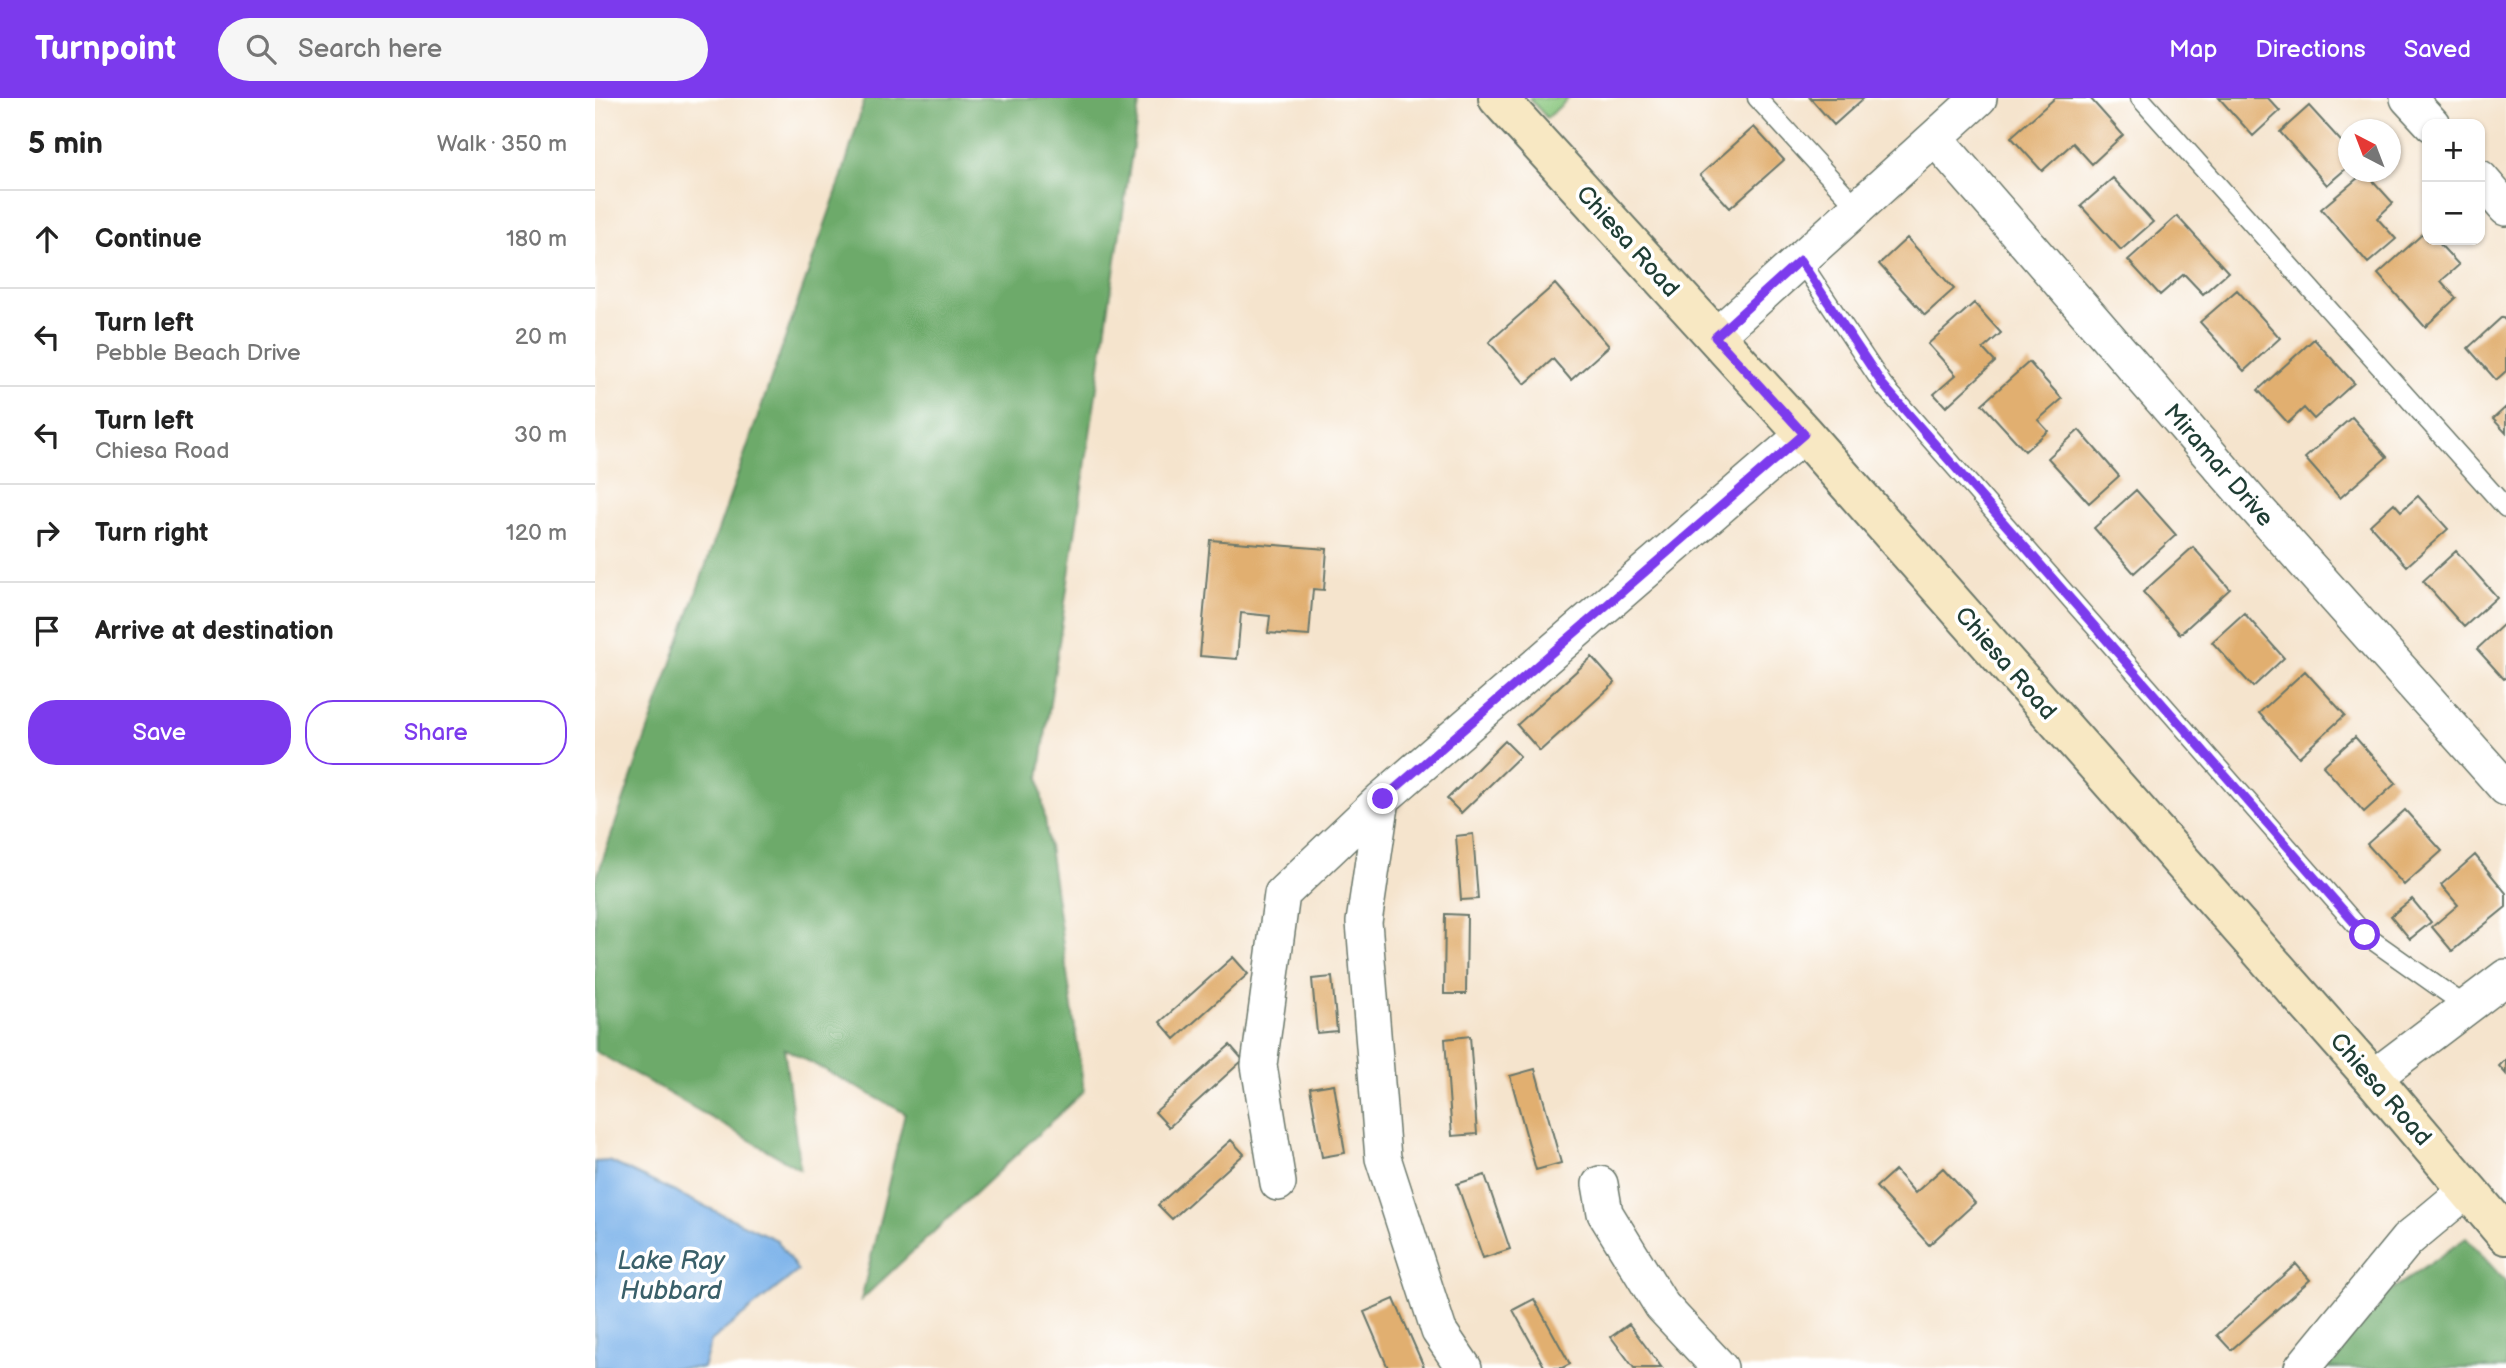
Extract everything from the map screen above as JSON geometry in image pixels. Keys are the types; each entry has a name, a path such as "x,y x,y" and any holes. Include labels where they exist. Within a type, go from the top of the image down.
{"main road":[{"name":"Chiesa Road","path":"1498,98 1804,434 2373,1078 2506,1235"}],"street":[{"path":"1715,337 1979,98"},
{"path":"2409,98 2428,119"},
{"name":"Miramar Drive","path":"1935,138 2250,501 2506,788"},
{"path":"2483,182 2506,208"},
{"path":"1278,1183 1259,1065 1282,894 1383,799 1804,434"},
{"path":"1383,799 1364,922 1383,1158 1439,1331 1464,1368"},
{"path":"2373,1078 2506,977"},
{"path":"1600,1184 1605,1213 1662,1306 1720,1368"},
{"path":"2302,1368 2407,1241 2467,1190"}],"lane":[{"path":"1757,98 1858,208"},
{"path":"2140,98 2506,508"},
{"path":"1800,260 1883,385 2365,935 2467,1007"}],"green space":[{"path":"865,98 1140,98 1039,777 1084,1091 861,1300 905,1113 784,1048 800,1169 595,1051 595,882 842,176"},
{"path":"1529,98 1569,98 1547,118"},
{"path":"2466,1238 2506,1282 2506,1368 2319,1368 2372,1304"}],"water":[{"name":"Lake Ray Hubbard","path":"609,1161 777,1240 798,1271 711,1341 703,1368 595,1368 595,1162"}],"building":[{"path":"1810,98 1864,98 1834,125"},
{"path":"2055,98 2090,98 2123,135 2092,164 2073,143 2042,171 2011,137"},
{"path":"2219,98 2268,98 2280,111 2253,136"},
{"path":"2309,106 2338,138 2338,176 2327,185 2280,132"},
{"path":"1754,127 1784,160 1730,208 1700,175"},
{"path":"2113,178 2153,222 2121,250 2081,206"},
{"path":"2353,182 2374,182 2393,203 2377,218 2396,239 2368,263 2321,209"},
{"path":"2177,216 2228,272 2203,294 2184,274 2160,295 2128,260"},
{"path":"2422,234 2422,245 2441,245 2459,265 2441,281 2456,298 2425,327 2378,274"},
{"path":"1907,238 1954,289 1925,315 1879,264"},
{"path":"1555,284 1609,346 1571,380 1553,359 1525,384 1489,342"},
{"path":"2237,290 2280,338 2244,371 2200,322"},
{"path":"1974,303 2001,333 1983,349 1995,362 1946,407 1934,394 1956,375 1928,344"},
{"path":"2502,317 2506,321 2506,371 2496,380 2468,348"},
{"path":"2314,339 2354,383 2314,419 2304,408 2288,423 2258,390"},
{"path":"2029,362 2062,399 2038,420 2048,431 2025,451 1982,404"},
{"path":"2506,407 2506,433 2493,419"},
{"path":"2352,417 2387,457 2340,498 2305,458"},
{"path":"2079,430 2119,476 2089,503 2048,458"},
{"path":"2136,490 2176,535 2134,573 2094,528"},
{"path":"2418,496 2448,529 2407,566 2370,525 2394,503 2401,511"},
{"path":"1210,540 1327,549 1324,590 1313,589 1309,636 1268,633 1270,616 1241,613 1237,659 1200,656"},
{"path":"2193,547 2230,589 2180,634 2143,592"},
{"path":"2456,551 2497,597 2464,627 2423,581"},
{"path":"2244,613 2284,658 2253,687 2212,642"},
{"path":"2506,622 2506,678 2504,679 2477,649"},
{"path":"1592,657 1615,683 1540,751 1517,725"},
{"path":"2305,671 2345,715 2299,757 2259,713"},
{"path":"2355,737 2396,783 2364,812 2323,766"},
{"path":"1505,741 1520,756 1461,813 1447,799"},
{"path":"2405,810 2442,851 2404,885 2367,844"},
{"path":"1473,834 1478,899 1461,900 1456,836"},
{"path":"2475,855 2506,893 2506,907 2452,951 2432,927 2458,905 2441,885"},
{"path":"2412,899 2431,922 2410,939 2391,916"},
{"path":"1445,914 1467,915 1466,994 1444,994"},
{"path":"1233,957 1248,974 1175,1039 1160,1022"},
{"path":"1332,977 1337,1031 1317,1033 1312,979"},
{"path":"1470,1036 1477,1134 1452,1136 1445,1039"},
{"path":"1230,1045 1243,1060 1169,1127 1155,1112"},
{"path":"2506,1059 2506,1074 2499,1066"},
{"path":"1535,1069 1561,1163 1536,1170 1510,1076"},
{"path":"1334,1084 1345,1153 1322,1157 1310,1088"},
{"path":"1231,1140 1244,1154 1172,1219 1158,1205"},
{"path":"1943,1168 1975,1203 1929,1245 1876,1187 1895,1170 1915,1193"},
{"path":"1485,1175 1510,1249 1483,1258 1457,1184"},
{"path":"2296,1264 2310,1280 2231,1350 2217,1335"},
{"path":"1394,1299 1424,1367 1388,1368 1364,1312"},
{"path":"1534,1299 1570,1364 1562,1368 1545,1368 1513,1310"},
{"path":"1629,1324 1662,1368 1634,1368 1611,1337"}],"route":[{"path":"1383,799 1804,434 1715,337 1800,260 1883,385 2365,935"}]}
